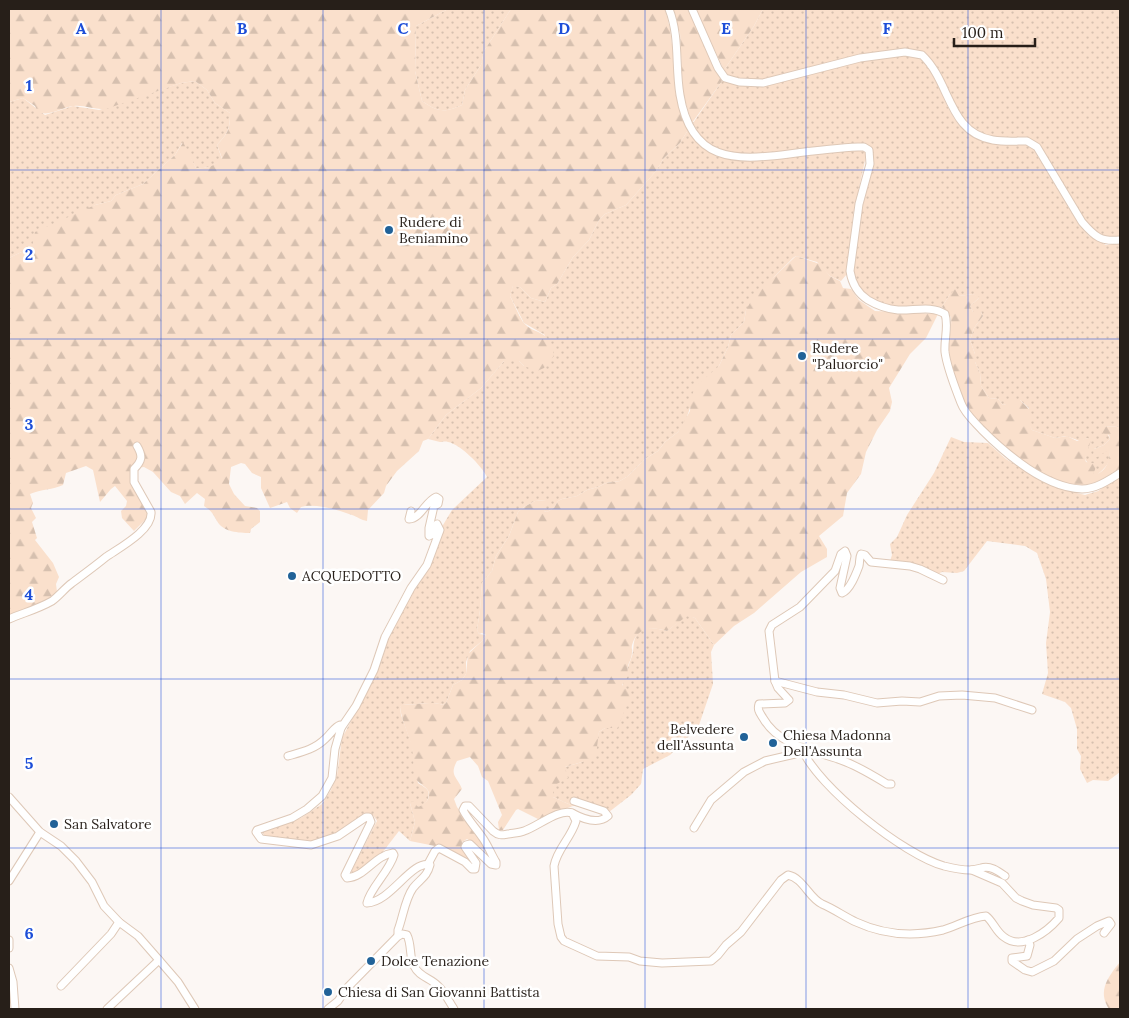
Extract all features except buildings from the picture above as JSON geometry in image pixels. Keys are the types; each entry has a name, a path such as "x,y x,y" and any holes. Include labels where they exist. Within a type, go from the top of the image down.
{"street":[{"path":"669,9 676,34 681,100 688,123 698,139 720,154 745,158 858,147 864,147 869,150 870,164 859,204 850,271 851,281 855,289 866,299 880,307 899,310 936,310 945,314 947,319 945,350 964,410 995,443 1012,457 1034,472 1070,487 1083,489 1094,487 1120,473"},
{"path":"692,9 725,78 739,82 762,83 860,58 905,52 922,55 943,85 955,114 972,133 992,140 1027,141 1037,147 1082,222 1091,233 1107,241 1120,240"},
{"path":"9,619 54,600 107,556 127,545 148,524 152,517 152,512 137,487 133,476 134,469 142,459 137,446"},
{"path":"411,511 409,519 418,516 428,502 436,497 439,499 432,512 429,528 430,536 437,524 440,530 427,565 411,588 385,637 374,670 356,706 341,728 335,749 332,778 322,796 307,810 292,818 257,830 258,836 261,839 311,845 338,836 366,817 369,817 371,822 345,875 347,878 355,876 384,855 393,853 394,855 367,903 379,900 390,893 411,872 428,864 435,851 439,848 465,862 472,869 475,869 476,863 465,847 470,844 492,865 496,866 496,862 484,840 463,810 465,806 469,806 493,831 502,835 526,831 567,812 584,819 601,820 608,816 604,811 574,801"},
{"path":"891,784 887,784 860,768 824,753 802,749 776,734 767,725 758,710 758,706 761,703 785,703 789,700 778,688 775,681 769,636 770,627 800,607 835,571 843,551 847,552 848,556 840,588 842,593 849,588 859,565 861,554 865,555 871,562 910,566 943,580"},
{"path":"775,681 817,692 844,695 877,703 920,702 939,696 962,695 995,698 1032,710"},
{"path":"288,756 316,746 336,727 340,725 341,728"},
{"path":"694,828 711,800 744,772 765,761 795,754 802,749"},
{"path":"572,813 576,822 556,858 554,866 558,924 564,941 591,954 629,957 640,961 662,963 711,961 741,932 781,880 788,875 796,879 819,903 874,930 896,934 923,934 944,930 986,916 1002,936 1009,940 1018,941 1028,940 1042,934 1053,926 1059,918 1059,910 1056,908 1033,905 1016,898 1002,883 972,870 950,868 929,861 888,836 829,786 804,755 802,749"},
{"path":"9,797 40,832 61,846 76,861 92,882 104,906 119,922 138,936 178,982 195,1009"},
{"path":"9,882 40,832"},
{"path":"328,1009 338,1001 347,988 398,935 409,896 413,887 424,878 429,870 430,865 428,864"},
{"path":"972,870 982,867 991,868 1005,876"},
{"path":"61,986 111,934 119,922"},
{"path":"1028,940 1030,944 1027,956 1012,958 1012,961 1025,970 1032,972 1054,961 1077,940 1097,926 1109,922 1111,924 1104,933"},
{"path":"398,935 407,936 414,966 426,979 438,985 454,1009"},
{"path":"9,940 9,948"},
{"path":"107,1009 159,960"},
{"path":"9,968 13,982 15,1009"}],"green space":[{"path":"9,9 448,9 416,26 415,71 422,101 437,109 446,110 462,105 465,90 481,65 484,51 511,9 665,9 670,29 680,108 688,130 680,143 664,158 656,171 626,205 605,214 599,220 589,240 573,257 557,284 551,288 545,302 531,298 520,287 513,286 510,296 521,319 527,326 541,333 549,340 554,356 544,368 537,371 524,366 519,361 504,361 481,388 446,415 428,439 423,441 419,451 397,471 386,486 384,493 368,510 367,521 320,506 301,507 297,513 290,508 287,502 270,508 261,488 261,477 252,473 245,464 241,463 231,467 229,484 234,494 245,506 257,508 260,511 260,522 251,529 250,533 232,531 220,525 212,513 204,506 205,499 197,493 185,504 180,496 171,492 153,472 144,467 137,468 133,474 145,502 148,517 134,531 122,518 121,511 126,506 127,501 115,486 100,502 93,470 86,466 66,473 63,485 30,494 33,503 31,508 36,518 32,522 37,538 35,540 53,563 59,577 56,584 57,592 41,605 9,618 9,261 11,257 32,247 35,232 95,205 111,201 116,195 143,184 175,155 183,142 196,168 204,168 217,163 222,158 217,145 228,131 230,113 215,103 207,90 195,81 181,83 106,109 74,106 52,113 43,113 38,112 35,106 23,98 9,102"},
{"path":"448,9 511,9 484,51 481,65 465,90 462,105 441,110 422,101 415,71 416,26"},
{"path":"671,9 688,9 715,70 722,81 692,123 683,94 680,33"},
{"path":"695,9 763,9 754,26 724,70"},
{"path":"763,9 1120,9 1120,237 1100,235 1084,221 1028,139 992,137 974,130 958,112 946,84 929,58 905,49 762,80 739,79 727,75 724,70 754,26"},
{"path":"905,56 918,58 924,63 933,75 951,113 962,129 976,139 997,144 1026,145 1034,150 1079,225 1089,236 1106,245 1120,243 1120,427 1104,426 1110,439 1104,445 1094,449 1110,449 1110,458 1106,466 1097,475 1093,475 1093,471 1085,459 1088,438 1080,441 1066,436 1055,438 1032,430 1028,423 1029,408 1020,400 1003,405 998,399 989,398 981,386 980,373 975,362 975,354 970,340 974,328 983,316 981,312 973,312 970,306 979,298 973,294 959,296 950,294 942,307 903,307 881,303 862,291 857,285 854,274 855,252 861,214 873,166 872,148 866,144 857,143 779,153 738,153 720,149 706,142 700,136 693,123 722,81 738,85 763,86 860,62"},
{"path":"195,81 207,90 215,103 230,113 228,130 217,145 222,159 210,167 196,168 182,143 175,155 143,184 116,195 111,201 95,205 32,247 11,257 9,261 9,102 23,98 45,115 73,106 99,110 181,83"},
{"path":"688,130 703,148 724,158 744,161 857,149 865,152 866,156 853,215 847,274 841,281 830,276 817,262 796,256 793,258 746,310 744,322 731,335 728,347 719,366 690,408 685,422 678,432 665,442 658,451 645,459 628,476 620,481 606,483 577,496 562,499 558,501 554,508 547,512 544,511 546,500 535,501 518,512 509,536 496,556 492,571 482,583 477,630 479,634 486,635 470,651 466,662 466,674 462,680 453,685 446,703 443,705 433,703 403,704 400,707 412,745 418,783 429,793 428,799 421,807 410,803 415,822 410,841 399,831 382,853 351,874 377,821 373,815 369,814 331,836 320,840 295,842 264,835 262,832 264,830 301,818 322,804 331,790 337,775 342,738 366,693 384,643 428,569 440,530 452,510 487,477 476,462 458,447 447,442 428,439 446,415 481,388 504,361 519,361 524,366 545,335 524,323 510,296 513,285 520,287 531,298 545,302 551,288 557,284 573,257 589,240 599,220 605,214 626,205 656,171 664,158 680,143"},
{"path":"796,256 820,264 830,276 840,281 843,288 851,289 859,300 875,311 938,314 926,338 910,354 889,388 892,402 890,411 877,430 866,452 861,474 847,493 843,516 819,536 827,549 827,557 801,572 754,613 734,626 714,645 695,618 687,616 667,631 651,628 641,631 634,639 628,676 622,685 628,690 630,697 618,727 616,730 605,728 599,732 596,754 582,762 565,767 568,778 553,786 553,797 573,806 538,819 518,809 503,830 499,830 498,822 502,815 488,781 482,777 478,766 470,757 457,761 455,766 454,773 462,789 454,799 457,807 484,844 485,850 467,839 462,842 462,846 474,864 440,847 410,841 415,822 410,803 413,801 418,807 424,804 428,800 429,793 417,781 415,776 412,750 400,707 402,704 433,703 443,705 446,703 453,685 462,680 466,674 468,654 486,635 479,634 477,630 482,583 492,571 496,556 509,536 518,512 535,501 546,500 547,504 544,511 547,512 554,508 558,501 562,499 577,496 606,483 620,481 628,476 645,459 658,451 665,442 678,432 690,411 691,397 696,386 719,366 728,347 731,335 744,322 746,310 754,296"},
{"path":"955,289 959,296 973,294 980,297 970,306 973,312 981,312 983,316 974,328 970,340 975,354 975,362 980,373 981,386 989,398 998,399 1003,405 1008,400 1020,400 1031,411 1029,423 1032,430 1055,438 1067,436 1077,441 1088,438 1091,440 1085,459 1086,462 1097,464 1093,475 1104,469 1109,458 1110,449 1097,457 1093,457 1094,449 1104,445 1110,439 1109,435 1101,433 1104,426 1120,427 1120,468 1102,479 1087,485 1056,479 1042,473 1017,456 973,416 967,408 953,371 949,346 951,319 947,311 942,307"},
{"path":"951,437 964,442 988,443 1006,459 1041,481 1085,495 1098,491 1120,476 1120,772 1108,781 1093,780 1087,783 1080,769 1081,756 1077,749 1077,729 1071,708 1065,702 1042,694 1048,673 1046,643 1050,612 1046,579 1037,553 1025,546 987,541 964,571 957,573 942,572 929,578 918,571 890,561 892,555 890,544 897,537 907,515 934,473"},
{"path":"687,615 695,618 714,645 711,652 713,684 698,728 670,755 643,769 641,784 631,795 609,812 603,807 573,806 553,797 553,786 565,767 582,762 596,744 599,732 605,728 613,728 623,682 638,634 644,629 650,628 667,631"},
{"path":"1120,962 1120,1009 1109,1009 1104,996 1104,990 1108,979"}],"place":[{"name":"Rudere di Beniamino","path":"389,230"},
{"name":"Rudere \"Paluorcio\"","path":"802,356"},
{"name":"ACQUEDOTTO","path":"292,576"},
{"name":"Belvedere dell'Assunta","path":"744,737"},
{"name":"Chiesa Madonna Dell'Assunta","path":"773,743"},
{"name":"San Salvatore","path":"54,824"},
{"name":"Dolce Tenazione","path":"371,961"},
{"name":"Chiesa di San Giovanni Battista","path":"328,992"}]}
